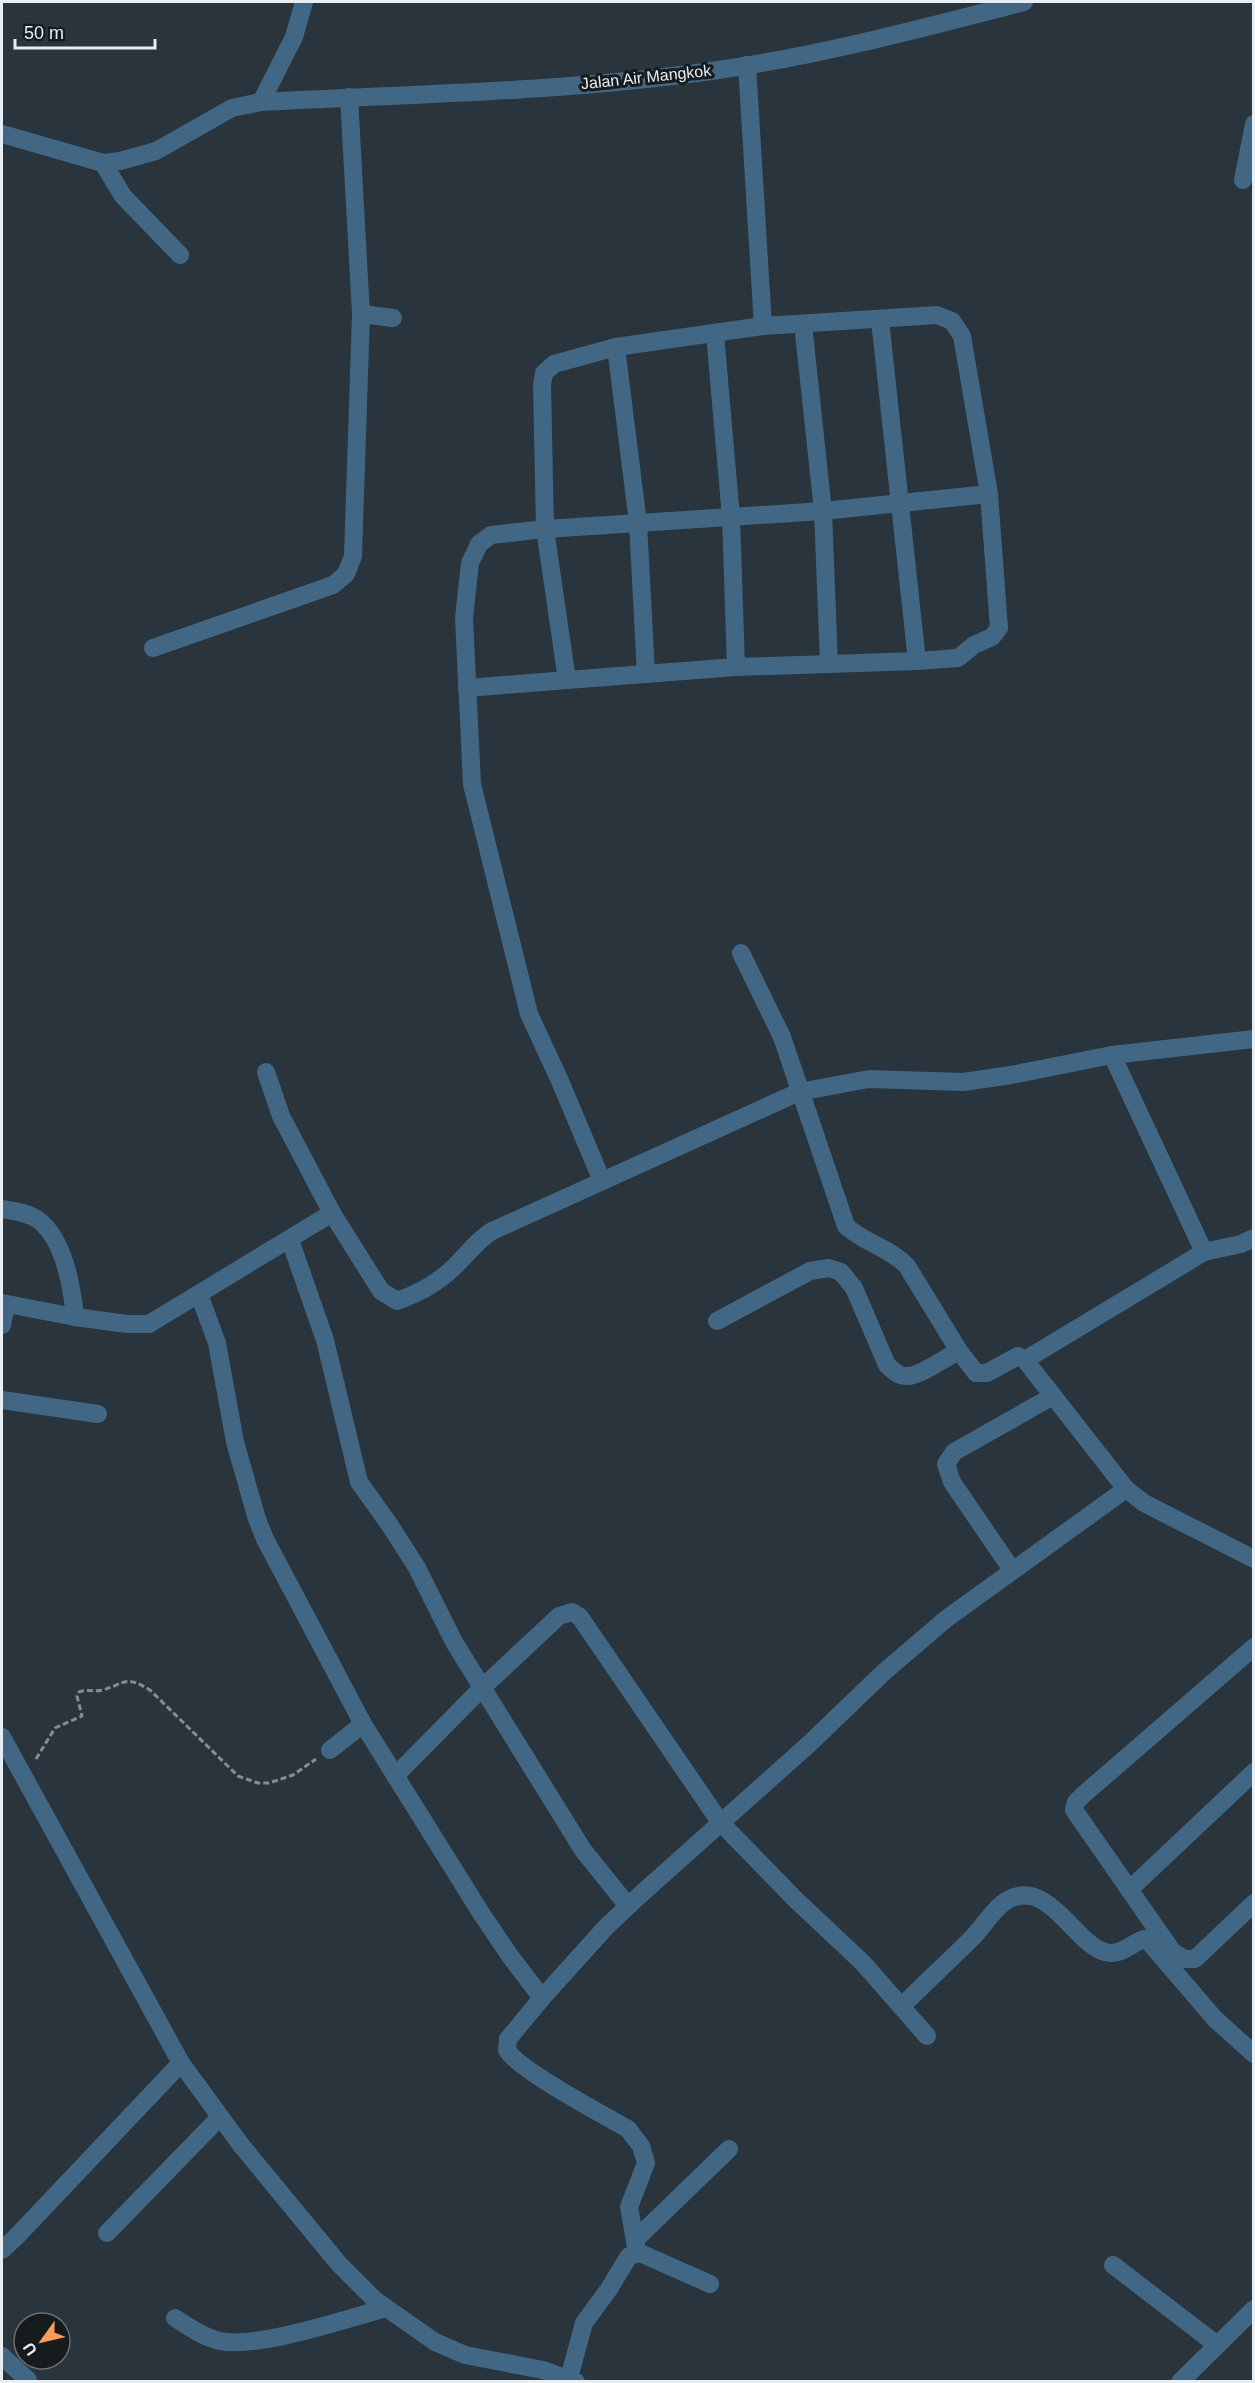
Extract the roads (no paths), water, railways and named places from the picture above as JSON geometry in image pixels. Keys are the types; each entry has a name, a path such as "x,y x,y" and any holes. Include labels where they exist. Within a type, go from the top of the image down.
{"street":[{"path":"261,102 294,37 304,2"},
{"name":"Jalan Air Mangkok","path":"2,134 103,163 120,161 156,151 232,108 261,102 513,89 602,82 747,65 823,52 1024,2"},
{"path":"747,65 763,326"},
{"path":"153,648 333,585 346,574 353,556 361,314 350,97"},
{"path":"1243,180 1254,124"},
{"path":"103,163 123,196 180,255"},
{"path":"361,314 393,318"},
{"path":"467,688 736,667 958,658 974,645 992,637 999,628 989,494 962,336 952,321 937,315 763,326 616,348 554,364 544,373 542,385 545,529 567,680"},
{"path":"880,320 917,661"},
{"path":"803,324 823,511 829,664"},
{"path":"715,334 731,517 736,667"},
{"path":"616,348 638,523 646,674"},
{"path":"602,1180 529,1014 472,784 464,618 470,563 478,544 491,535 545,529 823,511 989,494"},
{"path":"741,953 782,1037 846,1226 864,1239 897,1256 907,1266 971,1368 981,1374 1018,1356 1025,1360 1125,1489 1144,1503 1254,1559"},
{"path":"266,1072 281,1116 332,1213 381,1291 397,1301 441,1278 479,1240 492,1231 799,1092 870,1079 963,1082 1112,1055 1254,1039"},
{"path":"1112,1055 1204,1252"},
{"path":"2,1209 26,1214 36,1219 52,1235 72,1287 75,1317"},
{"path":"2,1325 4,1304 75,1317 127,1324 149,1324 332,1213"},
{"path":"1025,1360 1204,1252 1241,1244 1254,1238"},
{"path":"290,1240 325,1340 359,1482 390,1524 416,1566 454,1642 548,1790 583,1850 628,1906"},
{"path":"717,1321 810,1272 829,1268 840,1272 854,1288 887,1365 896,1374 907,1376 919,1372 959,1350"},
{"path":"199,1294 217,1343 235,1442 265,1539 363,1724 487,1922 542,1998"},
{"path":"1012,1570 952,1482 946,1464 954,1452 1053,1396"},
{"path":"2,1400 98,1414"},
{"path":"636,2246 630,2207 646,2163 635,2136 628,2129 513,2058 507,2050 508,2039 606,1927 808,1745 884,1672 946,1619 1125,1489"},
{"path":"395,1776 482,1688 559,1616 572,1612 580,1617 720,1822 796,1900 863,1963 927,2036"},
{"path":"1254,1647 1076,1802 1074,1810 1172,1951 1184,1959 1195,1959 1254,1903"},
{"path":"330,1750 363,1724"},
{"path":"2,1737 181,2063 240,2145 339,2264 386,2308 435,2342 465,2355 543,2370 573,2380 584,2324 627,2259 636,2246 729,2149"},
{"path":"1129,1890 1254,1772"},
{"path":"903,2006 1006,1901 1029,1896 1036,1897 1060,1913 1098,1949 1110,1953 1122,1951 1144,1939 1149,1942 1215,2019 1254,2054"},
{"path":"2,2250 181,2063"},
{"path":"107,2233 220,2117"},
{"path":"636,2246 710,2284"},
{"path":"1113,2265 1217,2345"},
{"path":"175,2318 200,2333 233,2343 268,2339 386,2308"},
{"path":"1180,2382 1254,2309"},
{"path":"2,2356 28,2380"}]}
